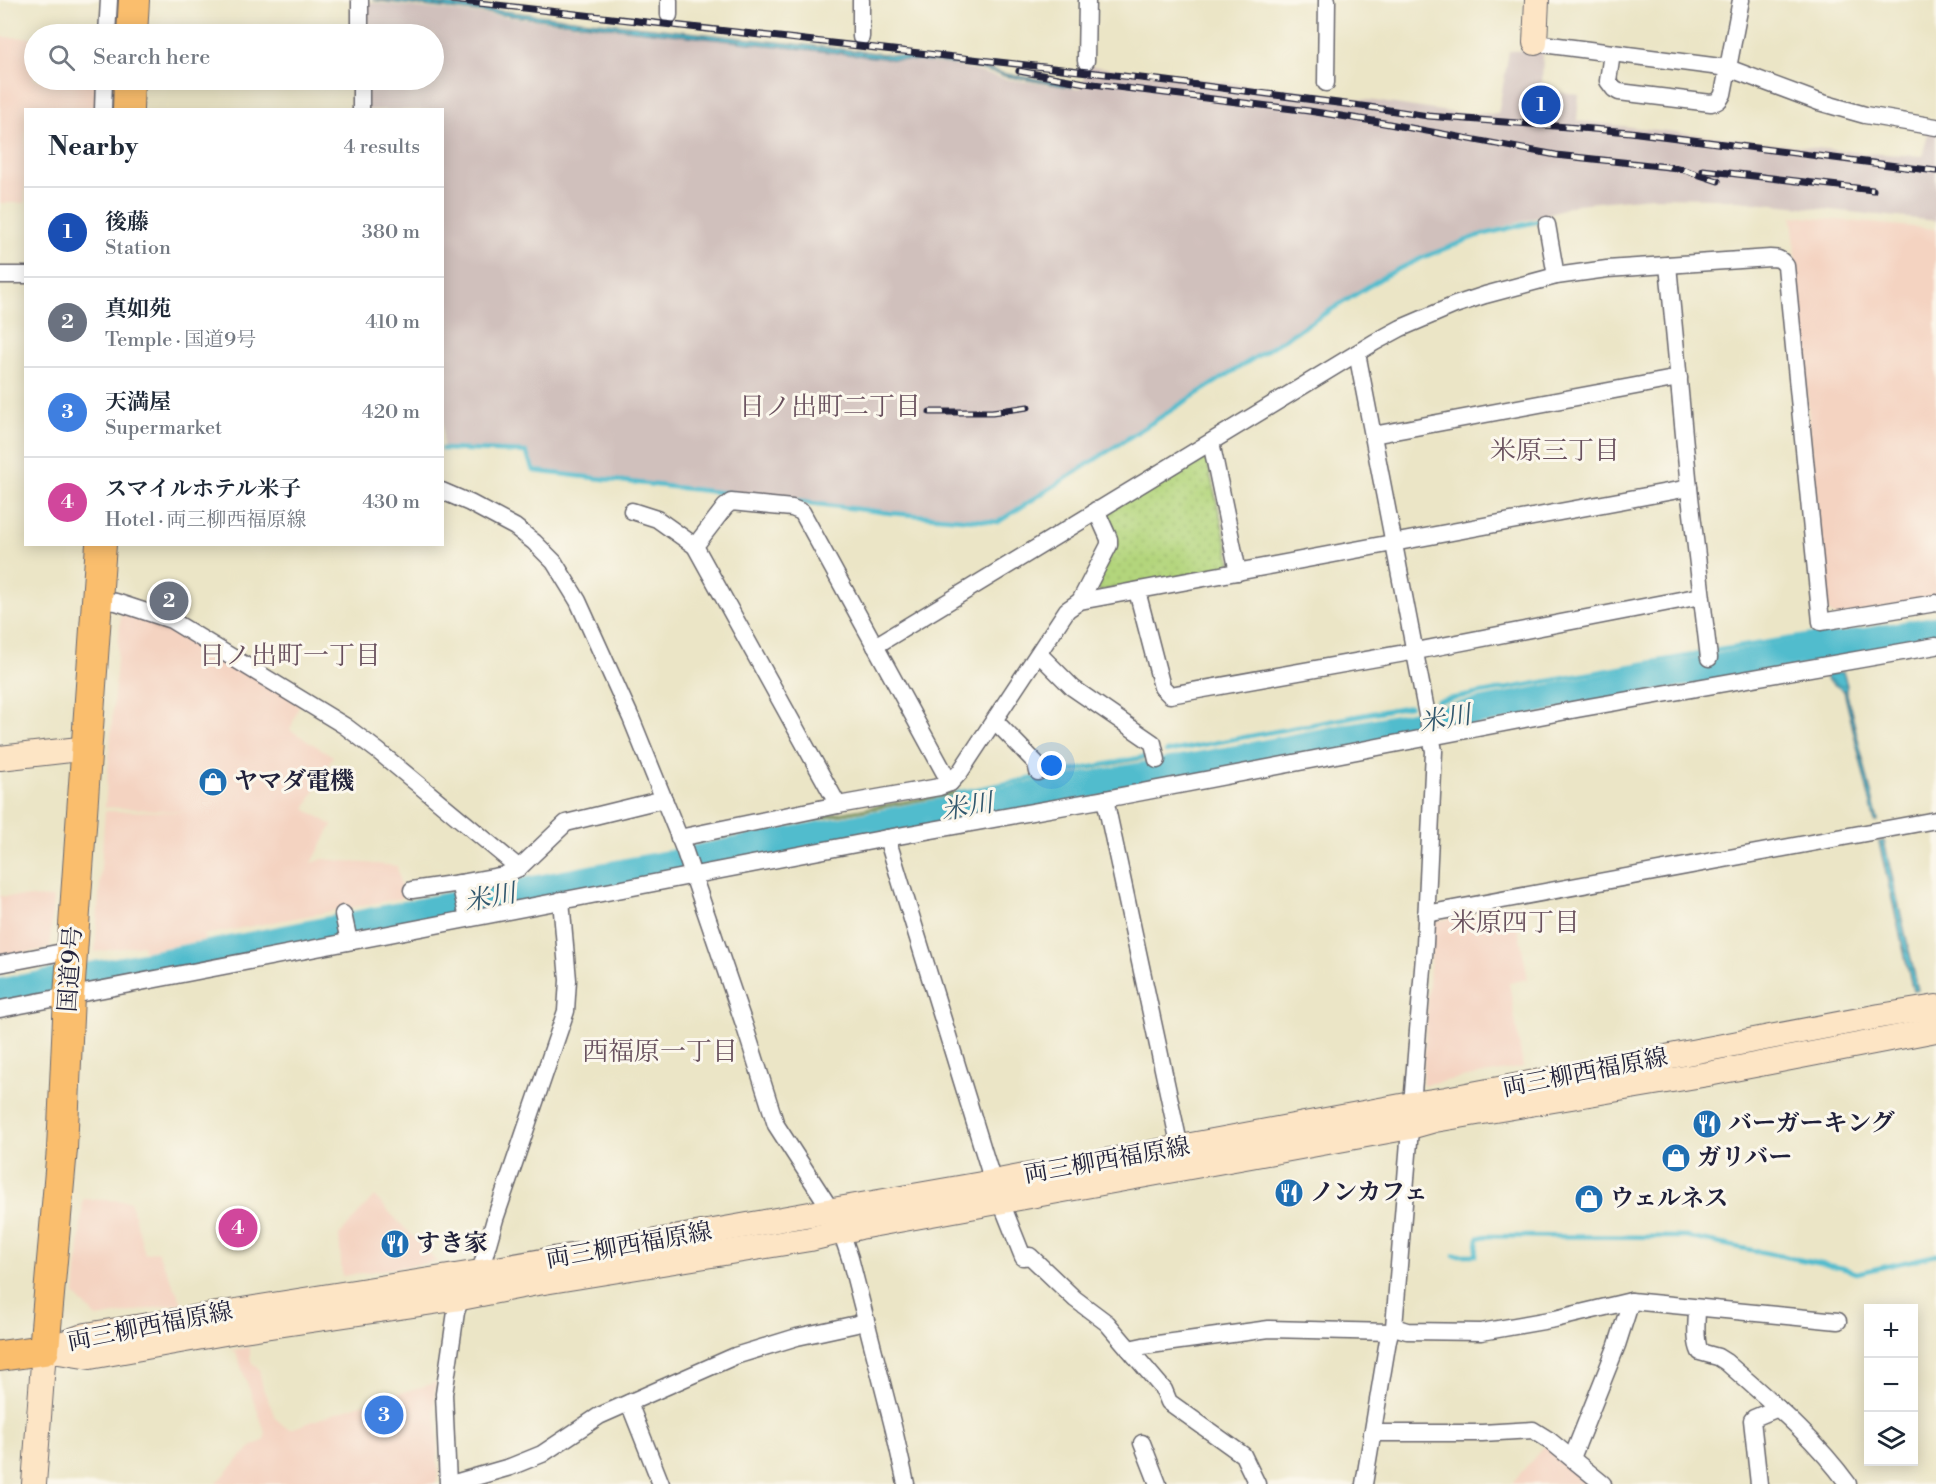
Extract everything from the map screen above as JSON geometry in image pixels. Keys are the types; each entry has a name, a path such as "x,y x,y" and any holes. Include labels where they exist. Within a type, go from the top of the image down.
{"highway":[{"path":"133,24 134,0"},
{"path":"128,108 129,90"},
{"name":"国道9号","path":"44,1350 62,1149 69,993 102,546"},
{"path":"0,1356 44,1350"}],"main road":[{"path":"1535,43 1537,0"},
{"path":"0,758 88,748"},
{"name":"両三柳西福原線","path":"44,1350 86,1335 480,1272 836,1220 997,1191 1411,1115 1446,1099 1936,1007"},
{"name":"両三柳西福原線","path":"997,1191 1179,1148 1411,1115 1435,1120 1708,1074 1936,1030"},
{"name":"両三柳西福原線","path":"44,1350 90,1357 236,1330 461,1298 532,1284 810,1239 836,1220"},
{"path":"34,1484 44,1350"}],"street":[{"path":"108,24 109,0"},
{"path":"861,0 861,37"},
{"path":"1086,61 1087,0"},
{"path":"1326,83 1327,0"},
{"path":"1612,53 1608,81 1619,92 1717,102 1723,94 1741,0"},
{"path":"360,2 360,24"},
{"path":"1535,43 1728,68 1819,102 1865,115 1936,128"},
{"path":"103,108 104,90"},
{"path":"361,90 361,108"},
{"path":"1547,225 1556,276"},
{"path":"875,646 1357,353 1401,328 1432,314 1485,295 1556,276 1668,265 1778,258 1786,266 1821,622 1936,603"},
{"path":"1668,265 1689,488 1709,657"},
{"path":"0,275 24,275"},
{"path":"1357,353 1434,752 1425,944 1392,1330 1364,1484"},
{"path":"1373,435 1679,378"},
{"path":"1211,442 1238,572"},
{"path":"682,845 838,805 939,788 950,783 995,721 1066,610 1080,601 1689,488"},
{"path":"444,492 515,527 534,542 554,562 578,601 631,718 682,845 744,1024 776,1125 836,1220 850,1258 906,1484"},
{"path":"695,546 729,503 800,510 950,783"},
{"path":"1080,601 1109,545 1109,539 1096,510"},
{"path":"632,511 657,519 695,546 838,805"},
{"path":"1137,591 1162,687 1170,695 1416,651 1701,596"},
{"path":"98,600 116,602 171,620 345,726 519,868"},
{"path":"0,1009 69,993 98,989 346,926 464,901 561,900 691,874 1105,799 1432,734 1936,646"},
{"path":"1039,654 1073,688 1153,743 1157,760"},
{"path":"995,721 1036,763 1038,772"},
{"path":"412,890 464,901 519,868 566,823 664,799"},
{"path":"1105,799 1179,1148"},
{"path":"1426,914 1936,820"},
{"path":"887,838 997,1191 1023,1257 1030,1256 1076,1299 1107,1323 1164,1390 1169,1402 1243,1455 1257,1484"},
{"path":"480,1272 495,1219 566,1011 568,980 561,900"},
{"path":"0,963 72,955"},
{"path":"461,1298 456,1312 444,1394 450,1484 510,1467 542,1454 599,1416 735,1356 797,1337 866,1322"},
{"path":"1129,1349 1269,1329 1481,1332 1555,1319 1631,1301 1838,1321"},
{"path":"1572,1458 1617,1345 1631,1301"},
{"path":"1697,1309 1698,1350 1726,1362 1778,1408 1821,1452 1848,1484"},
{"path":"629,1403 661,1484"},
{"path":"1759,1484 1752,1420 1778,1408"},
{"path":"1372,1433 1482,1433 1533,1430 1603,1484"},
{"path":"1142,1443 1158,1484"}],"shaded area":[{"path":"368,2 952,65 1006,79 1080,89 1089,66 1341,96 1455,113 1498,114 1509,51 1543,50 1542,90 1579,95 1577,121 1861,153 1923,156 1928,131 1936,132 1936,221 1715,198 1651,197 1577,204 1478,234 1386,273 994,522 534,470 527,451 444,448 444,108 367,108 367,90 444,90 444,24 368,24"},
{"path":"0,37 24,38 24,90 97,90 96,108 24,108 24,203 0,203"},
{"path":"1792,216 1936,229 1936,597 1835,617 1828,611"},
{"name":"ヤマダ電機","path":"121,610 156,619 300,703 290,730 333,756 305,809 332,825 312,863 323,859 397,866 403,898 204,935 205,940 184,944 144,951 143,945 95,952 105,811 189,812 105,807"},
{"path":"0,896 53,898 50,948 0,958"},
{"path":"1514,907 1528,979 1509,983 1523,1067 1422,1085 1433,925 1436,921"},
{"path":"374,1196 437,1262 342,1276 339,1236"},
{"path":"83,1199 130,1201 145,1254 157,1251 182,1303 97,1318 75,1295"},
{"path":"250,1347 252,1363 259,1369 263,1389 274,1417 291,1429 436,1381 434,1410 437,1423 438,1477 436,1484 216,1484 251,1447 263,1441 266,1434 236,1353 232,1350"},
{"path":"1548,1442 1600,1484 1511,1484"}],"green space":[{"path":"1205,452 1231,562 1227,568 1099,591 1093,584 1116,546 1105,518 1108,512"},
{"path":"1149,756 1150,758 695,842 824,816"}],"water":[{"path":"372,0 403,0 937,60 969,64 1005,74 1072,85 1072,87 1005,76 969,66 930,61 892,59"},
{"path":"1843,672 1878,821 1875,822 1844,691 1826,679 1826,675"},
{"path":"1884,841 1918,990 1913,991 1879,842"}],"waterway":[{"path":"793,501 890,513 998,522 1388,274 1477,236 1543,220"},
{"path":"444,449 526,452 534,471 734,494"},
{"name":"米川","path":"0,992 1626,683 1936,629"},
{"path":"1713,651 1826,633"},
{"path":"1437,701 1704,653"},
{"path":"1166,752 1410,706"},
{"path":"957,793 1149,756"},
{"path":"1454,1255 1476,1255 1478,1238 1485,1236 1686,1237 1842,1268 1857,1273 1936,1255"}],"railway":[{"path":"452,0 1167,81 1428,116 1630,132 1936,171"},
{"path":"1019,71 1085,83 1373,121 1556,155 1678,168 1718,181"},
{"path":"1703,170 1873,190"},
{"path":"930,412 992,412 1028,407"}],"place":[{"name":"後藤","path":"1541,105"},
{"name":"真如苑","path":"169,601"},
{"name":"ヤマダ電機","path":"213,782"},
{"name":"バーガーキング","path":"1707,1124"},
{"name":"ガリバー","path":"1676,1158"},
{"name":"ノンカフェ","path":"1289,1193"},
{"name":"ウェルネス","path":"1589,1199"},
{"name":"スマイルホテル米子","path":"238,1228"},
{"name":"すき家","path":"395,1244"},
{"name":"天満屋","path":"384,1415"}],"district":[{"name":"日ノ出町二丁目","path":"830,407"},
{"name":"米原三丁目","path":"1555,451"},
{"name":"日ノ出町一丁目","path":"290,656"},
{"name":"米原四丁目","path":"1515,923"},
{"name":"西福原一丁目","path":"660,1052"}]}
